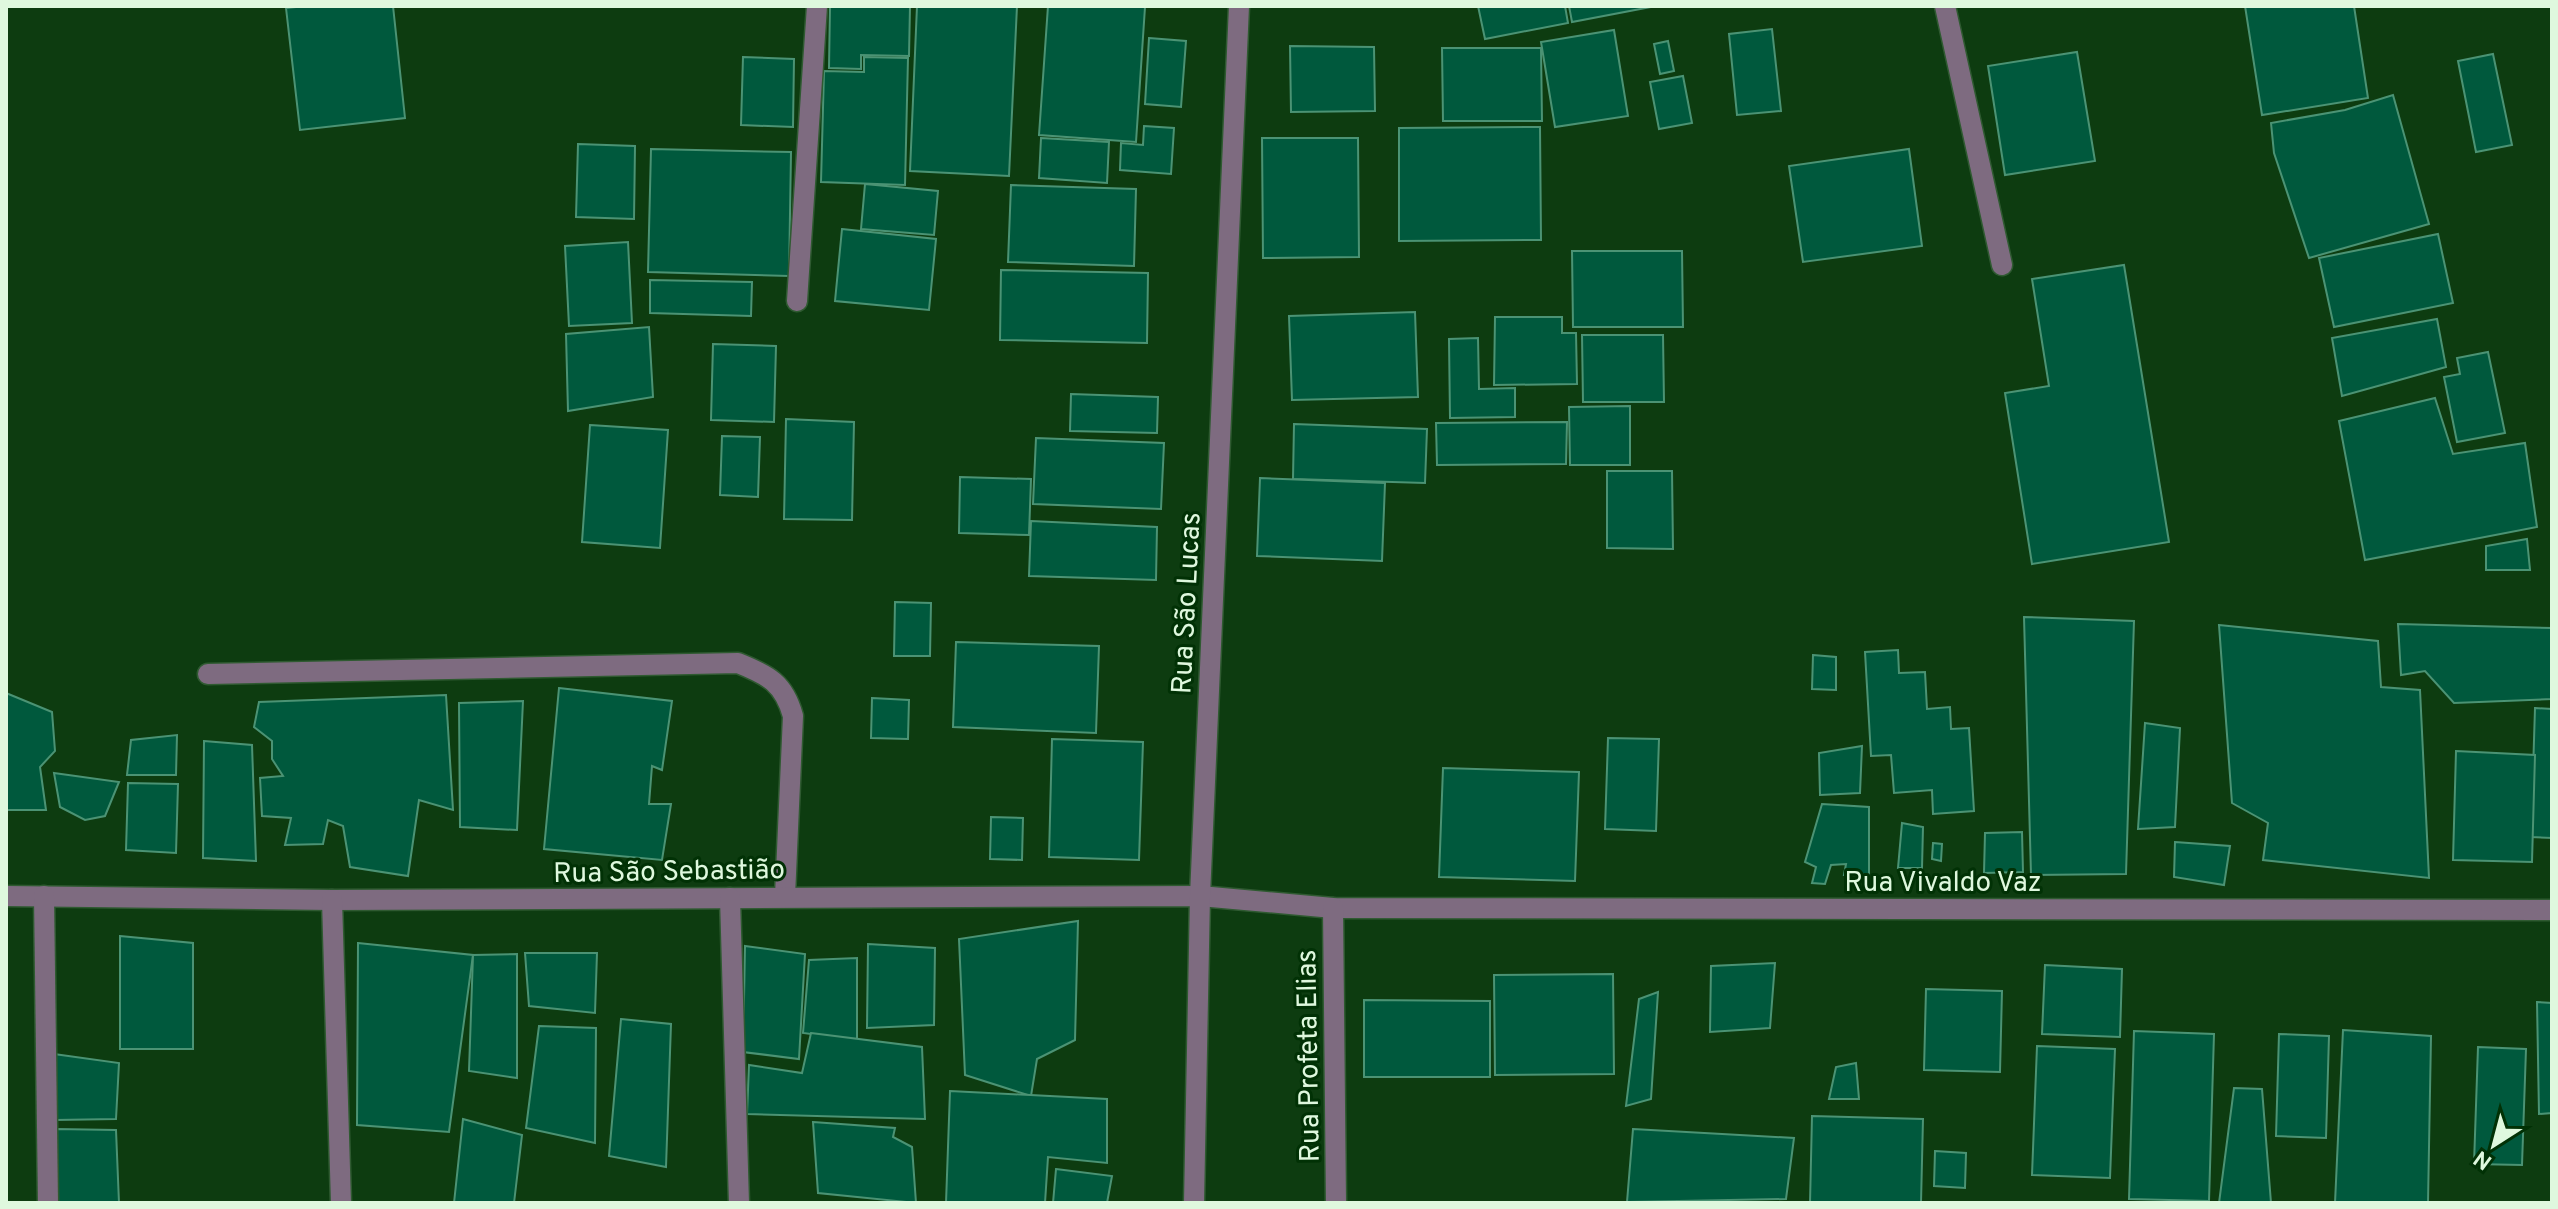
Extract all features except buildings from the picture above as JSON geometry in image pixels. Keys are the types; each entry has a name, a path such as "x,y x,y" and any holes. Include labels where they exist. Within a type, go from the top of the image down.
{"street":[{"path":"797,301 817,6"},
{"name":"Rua São Lucas","path":"1194,1203 1200,896 1239,6"},
{"path":"1945,6 2002,265"},
{"path":"208,674 738,663 770,676 787,693 793,716 785,896"},
{"name":"Rua São Sebastião","path":"6,896 332,900 1200,896 1333,908"},
{"path":"44,896 48,1203"},
{"path":"730,898 739,1203"},
{"path":"332,900 341,1203"},
{"name":"Rua Vivaldo Vaz","path":"1333,908 2552,910"},
{"name":"Rua Profeta Elias","path":"1333,908 1336,1203"}]}
